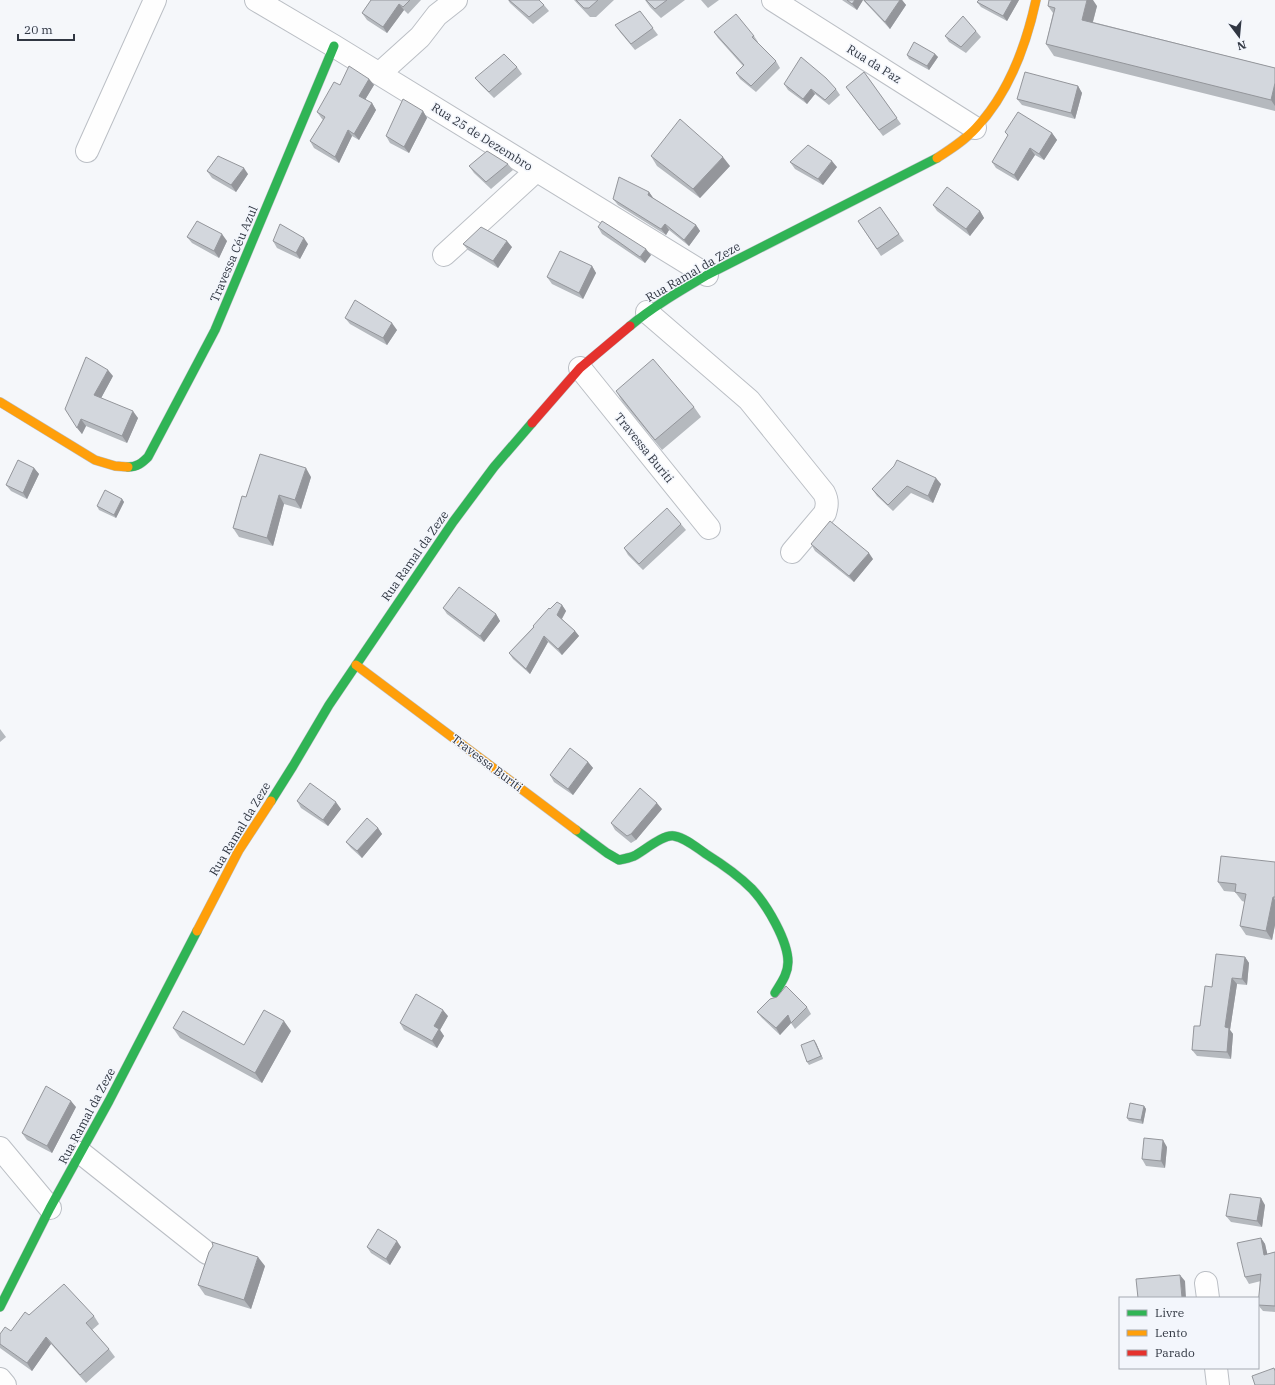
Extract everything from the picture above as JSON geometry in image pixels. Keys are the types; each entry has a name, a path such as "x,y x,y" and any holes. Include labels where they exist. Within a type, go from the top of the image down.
{"street":[{"path":"87,151 155,0"},
{"name":"Rua 25 de Dezembro","path":"256,0 334,46 707,275"},
{"path":"379,74 420,37 436,16 456,0"},
{"name":"Rua da Paz","path":"773,0 975,128"},
{"name":"Rua Ramal da Zeze","path":"0,1307 50,1208 109,1101 239,850 293,766 329,705 453,522 494,467 580,368 647,312 707,275 932,161 955,145 975,128 987,114 1012,73 1026,41 1036,0"},
{"name":"Travessa Céu Azul","path":"0,402 95,460 115,466 132,466 141,464 148,457 215,330 334,46"},
{"path":"444,255 536,171"},
{"path":"647,312 749,400 824,493 827,499 825,513 792,552"},
{"name":"Travessa Buriti","path":"580,368 709,528"},
{"name":"Travessa Buriti","path":"356,665 619,860 633,858 667,838 676,836 690,843 724,867 752,890 772,919 785,945 787,969 775,993"},
{"path":"0,1148 50,1208"},
{"path":"81,1153 207,1253"},
{"path":"1216,1369 1218,1385"},
{"path":"0,1379 5,1385"}],"building":[{"path":"371,0 410,0 403,7 399,4 383,27 362,13"},
{"path":"509,0 539,0 544,5 529,17"},
{"path":"576,0 598,0 589,8 584,8"},
{"path":"646,0 667,0 655,9"},
{"path":"847,0 855,0 852,4"},
{"path":"864,0 900,0 885,22"},
{"path":"979,0 1012,0 1003,16 977,2"},
{"path":"1049,0 1087,0 1082,20 1275,68 1275,83 1271,100 1046,44 1055,8 1048,6"},
{"path":"640,11 653,28 631,44 615,25"},
{"path":"736,14 754,36 752,37 776,61 751,86 736,73 744,65 714,32"},
{"path":"963,16 976,31 961,47 945,36"},
{"path":"914,42 935,54 927,66 907,55"},
{"path":"504,54 517,67 489,92 475,78"},
{"path":"801,57 826,78 836,89 825,100 811,89 803,99 784,84"},
{"path":"349,66 369,79 359,96 372,103 354,134 348,130 335,157 310,141 325,117 317,112 334,82 340,85"},
{"path":"864,72 897,118 879,130 846,87"},
{"path":"1025,72 1078,86 1071,113 1017,99"},
{"path":"403,99 423,111 404,147 386,136"},
{"path":"1018,112 1052,133 1039,154 1030,148 1014,175 992,162 1008,135 1005,132"},
{"path":"680,119 723,157 693,189 651,156"},
{"path":"808,145 832,161 818,179 790,162"},
{"path":"487,151 508,164 486,182 469,166"},
{"path":"218,156 244,168 231,185 207,171"},
{"path":"619,177 649,192 648,195 696,225 684,240 665,224 661,229 613,199"},
{"path":"947,187 980,211 966,229 933,205"},
{"path":"880,207 899,234 877,249 858,221"},
{"path":"197,221 222,234 214,251 187,237"},
{"path":"602,221 646,249 640,257 598,227"},
{"path":"280,224 304,238 296,253 273,241"},
{"path":"481,227 507,241 493,261 463,244"},
{"path":"560,251 592,266 579,293 547,277"},
{"path":"355,300 392,323 383,338 345,318"},
{"path":"86,357 108,370 94,395 133,411 122,436 81,419 77,428 65,409"},
{"path":"653,359 694,407 655,440 616,391"},
{"path":"260,454 306,468 295,500 279,495 267,538 233,528 242,496 246,497"},
{"path":"18,460 34,468 23,493 6,485"},
{"path":"897,460 936,478 928,496 907,486 888,505 872,489 894,466"},
{"path":"105,490 122,499 114,515 97,506"},
{"path":"667,508 681,524 639,564 624,548"},
{"path":"830,521 869,553 849,576 811,544"},
{"path":"459,587 496,614 480,636 443,608"},
{"path":"557,602 562,605 557,615 575,631 558,649 544,636 526,669 509,653 534,627 533,626 549,608 550,609"},
{"path":"570,748 588,762 568,789 550,775"},
{"path":"310,783 336,802 323,820 297,801"},
{"path":"640,788 657,803 631,834 627,836 611,823"},
{"path":"367,818 378,828 357,851 346,842"},
{"path":"1221,856 1275,862 1275,897 1273,897 1266,931 1240,926 1246,894 1235,892 1236,884 1218,882"},
{"path":"1216,954 1245,957 1242,979 1232,978 1225,1027 1229,1028 1227,1052 1192,1050 1194,1026 1200,1026 1205,986 1212,987"},
{"path":"786,986 807,1007 791,1023 788,1015 776,1028 757,1012 770,999 777,997"},
{"path":"416,994 443,1010 434,1026 439,1029 432,1041 400,1023"},
{"path":"264,1010 284,1021 255,1073 173,1028 183,1011 244,1045"},
{"path":"814,1040 821,1056 807,1062 801,1045"},
{"path":"46,1086 71,1101 47,1146 22,1133"},
{"path":"1130,1103 1144,1106 1141,1120 1127,1118"},
{"path":"1144,1138 1163,1140 1161,1161 1142,1159"},
{"path":"1230,1194 1261,1198 1257,1221 1226,1216"},
{"path":"378,1229 397,1241 386,1259 367,1247"},
{"path":"1261,1238 1264,1255 1275,1252 1275,1306 1259,1305 1261,1274 1245,1277 1237,1243"},
{"path":"212,1242 258,1257 244,1300 198,1285 209,1252 213,1246"},
{"path":"1180,1275 1182,1297 1138,1297 1136,1279"},
{"path":"64,1284 94,1316 86,1323 109,1349 80,1375 46,1337 27,1363 0,1344 0,1334 5,1327 11,1331 25,1312 29,1315"},
{"path":"1274,1368 1275,1385 1255,1385 1252,1376"}],"traffic: fast":[{"path":"128,467 139,464 148,457 215,330 334,46"},
{"path":"630,326 658,305 707,275 937,158"},
{"path":"271,801 329,705 453,522 494,467 532,423"},
{"path":"576,830 619,860 634,856 654,843 670,836 678,837 691,844 742,879 764,904 781,934 787,953 787,970 775,993"},
{"path":"0,1307 50,1208 109,1101 197,931"}],"traffic: slow":[{"path":"937,158 958,144 972,132 998,100 1015,68 1027,34 1036,0"},
{"path":"0,402 95,460 115,466 128,467"},
{"path":"356,665 576,830"},
{"path":"197,931 239,850 271,801"}],"traffic: jam":[{"path":"532,423 580,368 630,326"}]}
